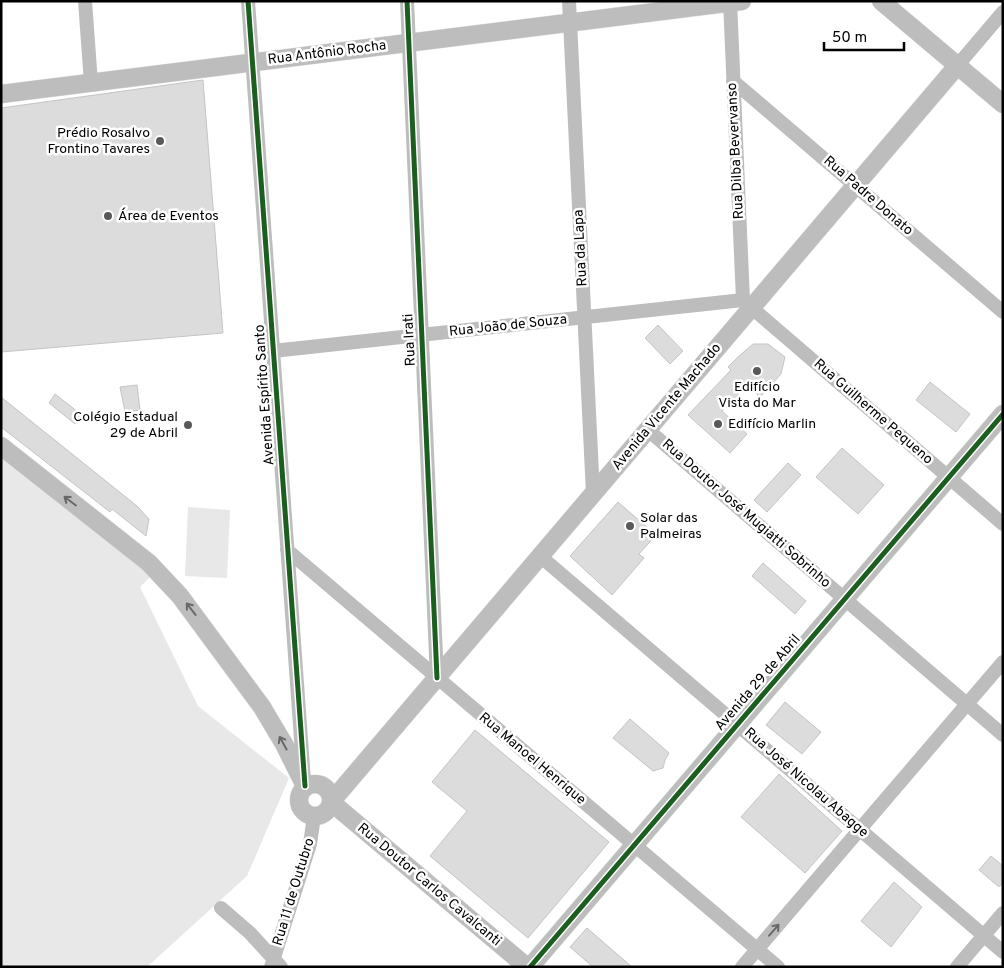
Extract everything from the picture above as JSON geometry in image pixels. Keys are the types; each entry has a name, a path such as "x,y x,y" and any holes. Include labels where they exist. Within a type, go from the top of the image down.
{"main road":[{"path":"881,1 1003,104"},
{"name":"Rua Antônio Rocha","path":"1,94 734,2"},
{"name":"Avenida Vicente Machado","path":"331,802 648,430 747,304 855,186 957,66"},
{"name":"Avenida 29 de Abril","path":"528,967 1003,414"},
{"path":"1,446 122,541 169,584 192,610 262,708 284,744 304,786"},
{"path":"321,784 329,791 331,802 323,814 314,816 305,813 299,805 299,795 304,786 321,784"},
{"name":"Rua Doutor Carlos Cavalcanti","path":"331,802 528,967"}],"street":[{"path":"85,1 91,83"},
{"name":"Avenida Espírito Santo","path":"248,1 304,786"},
{"name":"Rua Irati","path":"406,1 437,678"},
{"name":"Rua da Lapa","path":"569,1 593,494"},
{"name":"Rua Dilba Bevervanso","path":"734,2 733,81 747,304"},
{"name":"Avenida Vicente Machado","path":"957,66 1003,12"},
{"name":"Rua Padre Donato","path":"733,81 1003,312"},
{"name":"Rua João de Souza","path":"273,351 584,318 747,304"},
{"name":"Rua Guilherme Pequeno","path":"747,304 1003,524"},
{"name":"Rua Doutor José Mugiatti Sobrinho","path":"648,430 1003,735"},
{"name":"Rua Manoel Henrique","path":"287,550 778,967"},
{"name":"Rua José Nicolau Abagge","path":"540,556 1003,952"},
{"path":"742,967 1003,662"},
{"name":"Rua 11 de Outubro","path":"275,964 310,844 314,816"},
{"path":"222,908 250,933 275,964 260,967"},
{"path":"957,967 1003,913"}],"shaded area":[{"path":"1,454 156,571 140,587 198,706 289,778 247,876 147,967 1,967"},
{"path":"188,507 230,510 227,578 185,576"}],"building":[{"name":"Área de Eventos","path":"203,80 223,333 1,352 1,108"},
{"path":"658,325 683,351 670,364 645,338"},
{"path":"753,344 768,344 785,357 781,374 760,397 747,385 722,411 747,434 730,453 688,415 731,370 728,367"},
{"path":"930,382 970,414 956,432 916,400"},
{"path":"137,385 140,410 125,412 120,387"},
{"path":"55,394 82,415 75,424 49,403"},
{"path":"1,397 137,506 149,519 146,536 112,509 110,512 1,427"},
{"path":"842,448 884,485 858,514 816,477"},
{"path":"788,463 801,475 767,512 754,500"},
{"path":"618,502 656,535 639,554 644,558 612,595 570,556"},
{"path":"763,563 806,601 795,614 752,576"},
{"path":"785,702 821,732 802,754 766,725"},
{"path":"630,719 669,753 663,768 653,771 613,738"},
{"path":"475,730 609,842 528,938 430,856 467,811 432,782"},
{"path":"779,774 842,831 805,873 741,817"},
{"path":"991,856 1003,866 1003,882 999,887 979,870"},
{"path":"894,882 922,907 891,947 861,921"},
{"path":"587,928 632,967 593,967 570,947"}],"cycle path":[{"path":"248,1 305,786"},
{"path":"407,1 437,678"},
{"path":"530,967 1003,414"}],"place":[{"name":"Prédio Rosalvo Frontino Tavares","path":"160,141"},
{"name":"Área de Eventos","path":"108,216"},
{"name":"Edifício Vista do Mar","path":"757,371"},
{"name":"Edifício Marlin","path":"718,424"},
{"name":"Colégio Estadual 29 de Abril","path":"188,425"},
{"name":"Solar das Palmeiras","path":"630,526"}]}
